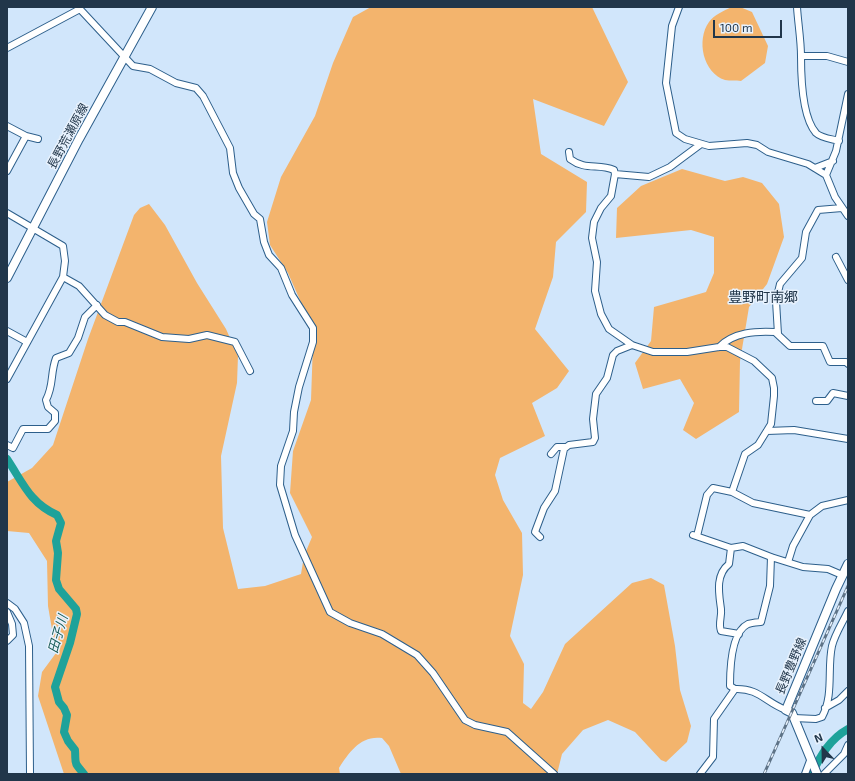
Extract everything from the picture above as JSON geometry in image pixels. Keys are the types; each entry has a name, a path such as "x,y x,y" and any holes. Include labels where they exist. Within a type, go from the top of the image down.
{"main road":[{"name":"長野荒瀬原線","path":"7,278 79,139 152,7"},
{"name":"長野豊野線","path":"816,772 792,713 786,710 842,575 848,564"}],"street":[{"path":"679,7 672,26 666,83 676,133 685,139 701,144 714,146 740,142 747,143 768,152 801,160 826,176 830,189 848,216"},
{"path":"797,7 801,56 801,84 807,110 815,132 822,137 839,141"},
{"path":"7,48 79,8 133,66 150,70 176,83 196,88 203,96 230,148 233,173 239,188 254,214 260,219 264,242 269,255 281,268 292,296 313,328 313,342 299,387 294,412 293,431 282,466 280,485 295,535 330,612 350,623 382,634 417,655 433,673 465,720 475,725 507,732 554,774"},
{"path":"801,56 827,56 848,62"},
{"path":"826,176 833,161 839,141 848,94"},
{"path":"7,126 26,136 38,140"},
{"path":"7,171 26,136"},
{"path":"615,174 649,177 670,167 701,144"},
{"path":"568,152 570,159 575,163 585,167 610,168 614,170 615,174 611,196 601,208 594,222 592,238 597,270 594,283 601,314 610,329 632,345 653,352 664,353 694,351 726,347 748,357 772,378 774,396 771,424 758,445 745,454 732,492"},
{"path":"815,168 833,161"},
{"path":"778,334 776,301 780,284 802,258 806,232 818,210 842,208"},
{"path":"7,213 63,246 64,261 63,277 7,379"},
{"path":"836,258 848,280"},
{"path":"63,277 79,286 105,315 118,322 125,322 162,337 189,339 207,335 235,342 250,371"},
{"path":"7,445 13,448 23,429 48,429 55,421 55,413 48,406 46,400 52,389 53,367 56,358 69,353 78,338 85,317 97,306"},
{"path":"7,330 27,342"},
{"path":"719,347 728,340 755,331 775,332 790,346 823,346 830,362 846,362 848,364"},
{"path":"551,454 557,447 566,447 569,445 593,442 595,438 594,419 596,394 607,378 613,355 618,351 632,345"},
{"path":"816,401 827,401 834,393 848,396"},
{"path":"767,431 794,430 848,439"},
{"path":"540,537 535,532 544,508 555,491 564,449 566,447"},
{"path":"810,515 753,503 732,492 713,488 707,495 695,535 731,548 743,546 771,558 803,567 828,569 842,575"},
{"path":"788,562 793,546 810,515 822,506 848,500"},
{"path":"731,548 729,564 725,567 720,577 718,595 721,610 719,626 721,631 739,634"},
{"path":"771,558 770,586 761,622 747,624 739,634 730,662 730,686 735,689 747,689 759,694 773,705 786,710"},
{"path":"7,604 15,609 24,623 29,646 30,774"},
{"path":"794,718 816,719 822,717 826,708 831,674 832,646 848,611"},
{"path":"7,612 12,624 13,635 7,641"},
{"path":"700,774 713,757 713,738 716,714 735,689"},
{"path":"826,708 839,700 848,691"},
{"path":"824,774 844,754 848,745"},
{"path":"805,774 811,759"}],"shaded area":[{"path":"371,7 592,7 628,82 604,126 533,99 541,154 587,182 586,212 556,242 553,277 535,329 569,371 557,388 532,403 545,436 500,458 495,475 503,500 522,533 523,575 510,636 524,664 523,703 531,709 543,692 565,644 632,583 651,578 664,585 675,646 680,690 691,726 687,742 666,762 661,760 635,732 608,720 583,730 562,754 557,774 401,774 389,746 382,738 375,738 362,742 351,751 339,768 340,774 64,774 38,696 42,672 56,653 48,606 47,561 29,533 7,531 7,482 32,468 53,445 88,339 134,215 140,208 149,204 165,225 197,283 226,329 238,356 237,383 221,456 223,528 238,589 265,586 301,574 304,556 312,537 290,493 293,451 311,400 313,343 307,316 288,273 270,245 267,222 281,177 315,116 333,63 353,17"},
{"path":"732,7 740,7 752,12 768,46 765,63 741,81 725,80 717,76 711,71 704,55 703,38 705,29 709,22 716,15"},
{"path":"682,169 725,181 743,177 762,183 779,204 784,237 767,284 749,307 740,361 739,412 696,439 683,430 694,403 680,379 643,389 635,363 651,341 654,307 706,292 714,273 714,237 691,230 616,238 617,208 641,186"}],"waterway":[{"name":"田子川","path":"7,459 28,492 40,505 57,515 61,523 56,541 58,553 56,580 59,589 76,609 77,614 70,643 55,687 59,702 67,715 64,732 68,741 75,750 75,761 84,774"},
{"name":"田子川","path":"812,774 826,748 848,729"}],"railway":[{"path":"764,774 848,586"}],"district":[{"name":"豊野町南郷","path":"763,297"}]}
